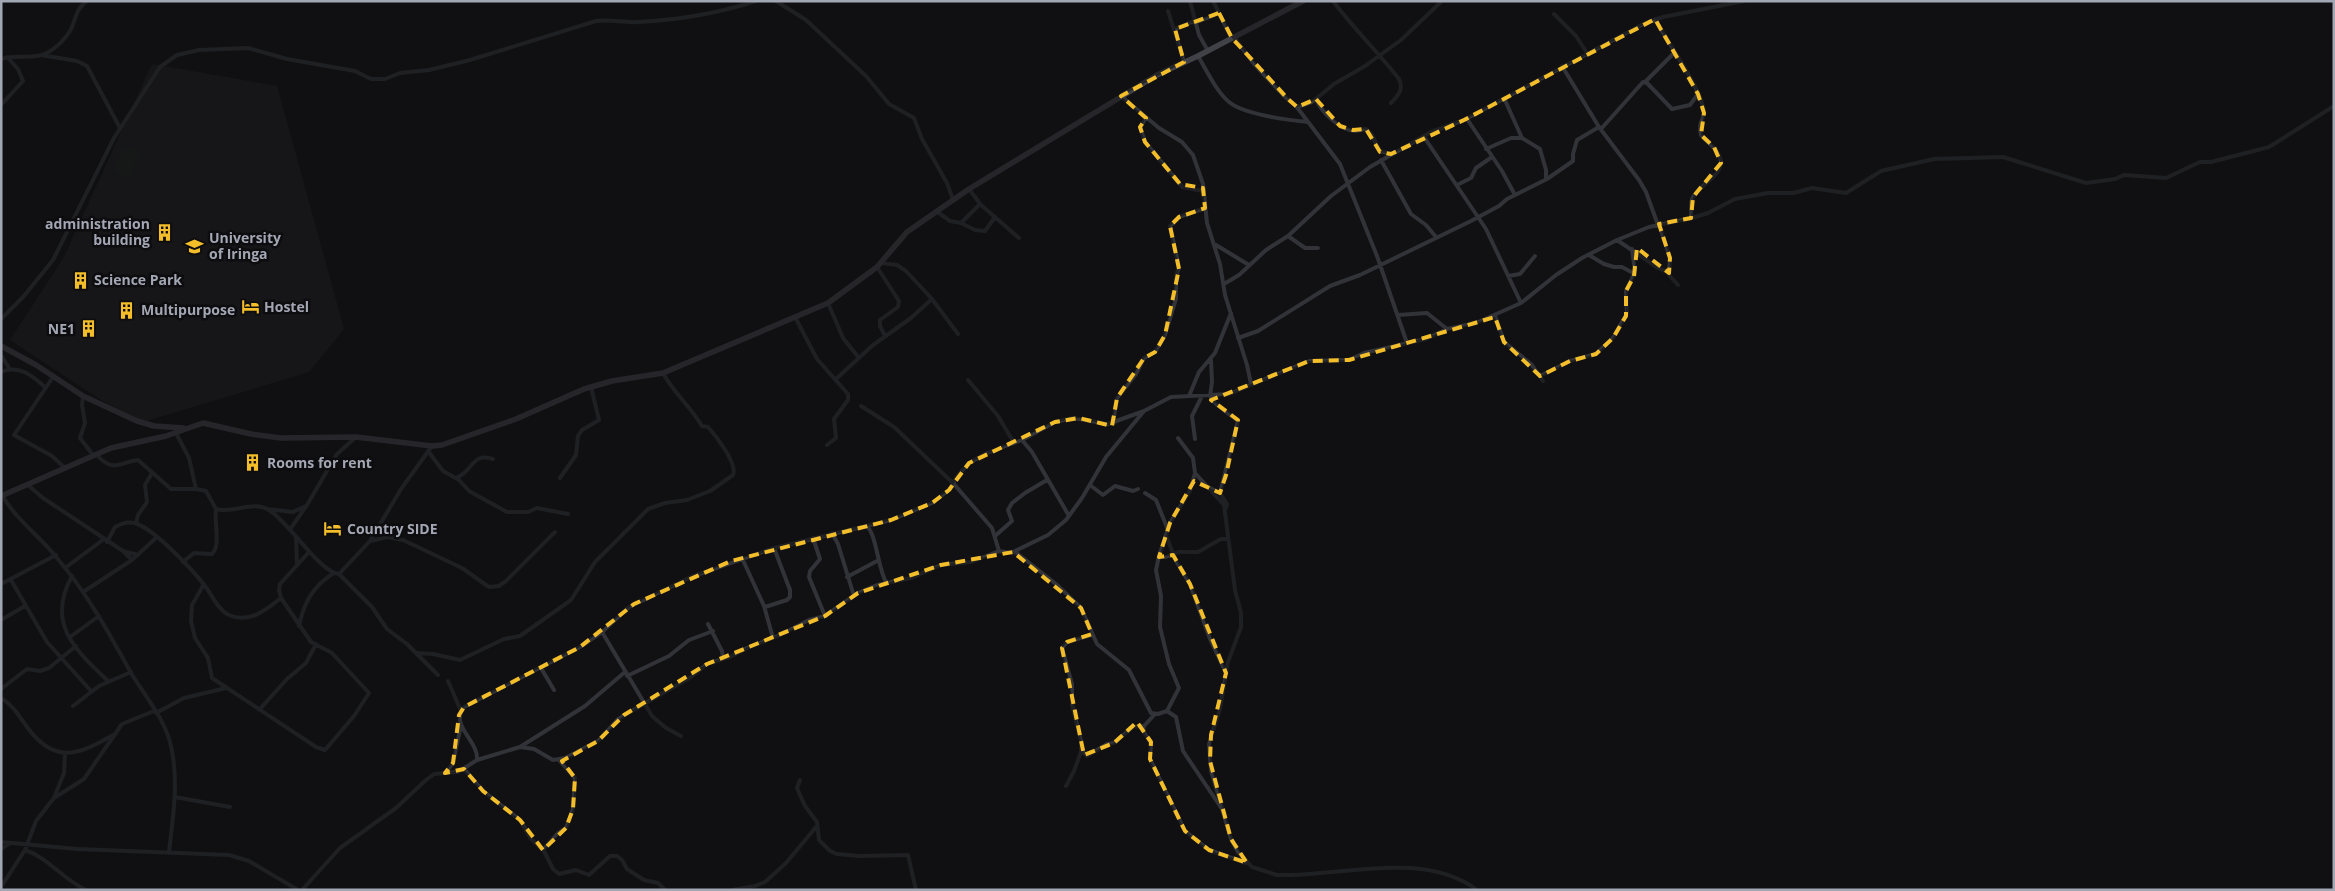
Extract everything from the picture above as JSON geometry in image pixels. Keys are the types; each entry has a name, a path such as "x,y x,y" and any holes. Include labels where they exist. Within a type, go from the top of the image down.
{"street":[{"path":"41,55 53,49 67,35 77,12 88,1"},
{"path":"1,319 24,296 56,256 85,191 120,128 160,67 178,55 188,52 248,48 287,59 351,69 371,79 385,79 400,73 429,70 470,60 589,23 612,20 637,22 692,16 756,1"},
{"path":"776,1 806,20 866,76 890,104 914,118 922,139 947,183 953,200"},
{"path":"1190,1 1198,35 1208,51"},
{"path":"1213,1 1233,38 1254,64 1296,106 1334,154 1348,183 1380,264 1407,342"},
{"path":"169,852 175,797 175,769 168,735 99,616 72,576 56,555 20,521 2,496 95,454 126,444 176,433 209,423 251,434 281,438 356,437 430,449 492,429 591,387 663,373 828,303 879,265 907,232 969,189 1163,71 1208,51 1303,1"},
{"path":"1333,1 1360,36 1380,54 1401,83 1398,96 1391,103"},
{"path":"1296,106 1316,99 1334,84 1365,66 1401,40 1442,1"},
{"path":"1224,284 1239,275 1249,265 1288,236 1348,183 1391,154 1466,119 1655,18 1744,1"},
{"path":"1168,10 1184,62"},
{"path":"1175,29 1219,13"},
{"path":"1554,14 1576,36 1587,53"},
{"path":"1655,18 1698,94 1704,113 1700,124 1701,135 1714,146 1720,156 1721,163 1713,178 1693,197 1691,218"},
{"path":"1238,338 1258,331 1323,290 1471,221 1546,179 1573,161 1577,140 1600,128 1675,52"},
{"path":"1,59 41,55 77,61 87,66 120,128"},
{"path":"1198,56 1225,98 1235,105 1270,117 1308,122"},
{"path":"1,105 23,81 18,69 8,57"},
{"path":"1562,66 1600,128 1632,169 1646,192 1670,258 1669,273 1671,278 1678,284"},
{"path":"1644,82 1672,109 1690,105 1698,94"},
{"path":"1121,96 1146,118 1188,148 1200,168 1207,223 1216,245 1230,313 1251,384"},
{"path":"1504,98 1522,138 1540,150 1546,170 1546,179"},
{"path":"1316,99 1326,114 1340,126 1353,130 1366,129 1372,135 1380,151 1391,154"},
{"path":"461,710 498,688 580,648 634,604 691,577 742,558 832,533 891,520 932,503 949,490 953,482 969,463 987,453 1022,440 1055,422 1066,419 1083,419 1104,425 1144,411 1171,397 1228,394 1310,361 1348,360 1364,353 1426,338 1447,329 1476,323 1495,316 1521,302 1556,275 1617,240 1658,225 1708,213 1735,199 1768,193 1793,193 1812,188 1846,193 1881,171 1934,159 2003,157 2086,183 2111,180 2124,175 2166,178 2200,162 2241,155 2269,146 2334,106"},
{"path":"1146,118 1140,127 1146,142 1182,187 1204,191"},
{"path":"1466,119 1515,195"},
{"path":"1424,137 1490,237 1521,302"},
{"path":"1486,149 1511,138 1522,138"},
{"path":"1457,185 1471,178 1476,168 1492,157"},
{"path":"1381,160 1411,214 1426,225 1436,237"},
{"path":"969,189 980,204 1019,238"},
{"path":"960,223 980,204"},
{"path":"1112,422 1117,398 1136,374 1144,358 1155,352 1166,335 1176,299 1176,276 1179,267 1170,226 1179,217 1205,208"},
{"path":"936,211 947,220 960,223 971,229 983,231 995,217"},
{"path":"1471,221 1474,212"},
{"path":"1288,236 1305,248 1318,248"},
{"path":"1617,240 1658,268 1669,273"},
{"path":"1216,245 1249,265"},
{"path":"1495,316 1504,342 1526,359 1542,378 1570,361 1596,354 1613,338 1626,316 1626,291 1635,274 1632,249"},
{"path":"1589,255 1604,264 1622,267 1635,274"},
{"path":"1508,276 1520,274 1535,256"},
{"path":"879,265 900,266 932,299 958,334"},
{"path":"879,265 899,301 898,307 880,320 884,336"},
{"path":"836,379 884,336 911,318 932,299"},
{"path":"828,303 843,338 860,358"},
{"path":"1189,396 1199,372 1211,360 1230,313"},
{"path":"1398,315 1427,313 1447,329"},
{"path":"795,317 817,359 848,394 848,400 835,415 836,438 827,445"},
{"path":"1,346 36,365 83,396 143,424 189,428"},
{"path":"1,355 9,368"},
{"path":"1211,360 1213,379 1210,396 1217,405 1238,421 1220,493"},
{"path":"1,372 9,368 22,370 46,388"},
{"path":"417,653 433,654 460,660 505,639 520,636 571,600 595,562 645,512 665,503 687,500 710,491 733,476 734,465 716,437 709,428 701,425 684,400 671,388 663,373"},
{"path":"53,377 14,435 52,456 65,468"},
{"path":"968,380 998,416 1014,443"},
{"path":"560,478 576,455 578,436 582,430 599,420 591,387"},
{"path":"83,396 82,405 85,424 80,438 102,461 111,465 129,464 137,459 171,489 196,489 208,493 216,509 215,531 218,544 212,554 194,553 183,562"},
{"path":"1195,439 1192,416 1202,396"},
{"path":"861,406 894,427 953,482 984,518 995,536 999,551"},
{"path":"520,747 534,749 554,760 559,760 598,741 618,720 691,678 707,664 773,638 809,620 825,616 854,596 886,582 910,578 941,565 971,562 999,551 1013,552 1048,535 1069,516 1106,457 1144,411"},
{"path":"176,433 189,458 196,489"},
{"path":"290,528 307,505 337,454 356,437"},
{"path":"1167,711 1179,688 1169,664 1160,627 1161,596 1156,570 1158,556 1176,510 1192,486 1195,473 1193,458 1178,438"},
{"path":"1022,440 1032,452 1069,516"},
{"path":"430,449 443,471 456,478 476,496 507,512 528,512 535,508 568,514"},
{"path":"299,626 308,598 321,581 336,573 370,541 401,489 430,449"},
{"path":"456,478 465,474 478,458 485,456 494,459"},
{"path":"136,523 138,515 147,502 145,485 152,473"},
{"path":"1195,473 1205,486 1224,504 1226,510"},
{"path":"995,536 1012,521 1008,510 1012,503 1047,480"},
{"path":"28,485 43,498 123,551 132,560"},
{"path":"1090,485 1103,495 1115,486 1131,490 1138,489"},
{"path":"1205,486 1220,493 1227,504 1228,539 1234,590 1242,621 1226,673 1220,709 1209,744 1211,771 1234,846 1247,863"},
{"path":"1145,493 1156,500 1168,530"},
{"path":"216,509 232,510 255,506 289,512 307,505"},
{"path":"1065,508 1072,511"},
{"path":"267,509 290,528 309,552 336,573 372,607 387,629 417,653 438,675"},
{"path":"66,568 106,540 115,527 128,522 136,523 157,537 183,562 204,584 224,612 235,617 253,616 268,609 281,598"},
{"path":"866,526 873,533 877,561 886,582"},
{"path":"370,541 388,537 403,540 462,568 490,587 499,586 506,581 555,532"},
{"path":"832,533 838,544 854,596"},
{"path":"296,535 298,564"},
{"path":"83,592 132,560 157,537"},
{"path":"1166,537 1173,555 1193,590 1210,639 1226,673"},
{"path":"813,538 820,559 810,571 809,577 825,616"},
{"path":"1158,556 1166,557 1178,552 1198,552 1221,539 1228,539"},
{"path":"764,607 787,600 790,597 790,590 774,548"},
{"path":"123,551 138,555"},
{"path":"204,584 192,605 192,630 208,658 212,678 319,749 325,750 332,744 366,700 369,693 332,653 311,642 281,598 280,584 309,552"},
{"path":"1013,552 1049,578 1080,608 1092,635 1101,648 1129,670 1138,684 1148,709 1154,714"},
{"path":"1,584 56,555"},
{"path":"742,558 764,607 773,638"},
{"path":"847,577 877,561"},
{"path":"72,576 63,594 60,608 62,622 76,646 108,681"},
{"path":"11,580 47,642 91,691"},
{"path":"2,618 25,606"},
{"path":"70,637 99,616"},
{"path":"708,624 723,653 723,659"},
{"path":"302,890 340,848 396,808 434,774 458,772 477,760 520,747 585,706 626,674 669,656 689,640 713,631"},
{"path":"602,632 644,704 659,723 681,736"},
{"path":"1066,786 1074,771 1081,750 1080,736 1072,705 1072,684 1062,648 1067,642 1092,635"},
{"path":"260,709 306,663 316,644"},
{"path":"1,688 27,670 43,671 76,646"},
{"path":"542,668 554,690"},
{"path":"73,706 91,691 108,681 131,672"},
{"path":"448,681 461,710 459,720 476,749 477,760"},
{"path":"54,798 84,779 113,735 125,722 155,712 175,701 227,687"},
{"path":"1,698 13,708 40,744 56,752 65,753 88,748 113,735"},
{"path":"1222,809 1183,751 1176,717 1167,711 1154,714 1144,726 1144,734 1151,743 1150,759 1185,831 1209,850 1277,876 1418,867 1457,877 1477,890"},
{"path":"446,773 453,762 461,725"},
{"path":"1081,750 1086,756 1106,744 1114,743 1133,728 1144,726"},
{"path":"1,887 26,848 36,821 54,798 64,773 65,753"},
{"path":"543,850 558,833 566,828 573,809 575,778 559,760"},
{"path":"464,769 483,791 520,820 531,839 543,850 553,869 559,874 576,870 589,875 610,856 617,856 628,869 644,880 660,884 665,890"},
{"path":"800,780 797,788 805,806 817,822 817,835 820,843 837,854 872,857 908,856 916,890"},
{"path":"175,797 230,807"},
{"path":"733,890 755,886 764,882 802,845 817,826"},
{"path":"1,842 26,848 46,860 66,880 86,890"},
{"path":"1,848 10,843"},
{"path":"26,848 169,852 238,857 298,890"}],"highlighted area":[{"path":"1219,13 1232,38 1297,107 1316,99 1340,126 1353,130 1366,129 1380,152 1391,154 1464,120 1655,19 1698,94 1704,113 1701,135 1714,147 1721,163 1693,197 1691,218 1659,224 1670,258 1669,273 1637,248 1634,276 1626,291 1626,316 1613,338 1596,354 1570,361 1540,376 1504,342 1495,317 1349,360 1309,361 1211,400 1238,420 1226,475 1220,493 1194,481 1170,523 1159,557 1173,555 1190,584 1226,673 1211,735 1210,761 1231,839 1247,863 1209,850 1185,831 1150,759 1151,742 1137,722 1114,743 1084,755 1062,648 1067,642 1092,634 1081,608 1013,552 941,565 858,593 825,616 707,664 624,715 598,741 562,761 575,778 573,809 566,828 543,850 520,820 483,791 464,769 445,773 453,763 459,715 464,707 580,647 634,604 731,561 891,520 932,503 949,490 969,463 1055,422 1079,418 1112,426 1117,398 1144,358 1155,352 1165,335 1179,269 1170,226 1179,217 1205,208 1203,188 1180,184 1145,142 1140,127 1146,118 1121,96 1184,62 1175,29"}],"shaded area":[{"name":"University of Iringa","path":"152,64 277,86 344,329 309,372 143,422 101,400 10,340 64,257"},
{"path":"125,146 140,153 128,178 113,170"}],"place":[{"name":"administration building","path":"164,232"},
{"name":"University of Iringa","path":"195,246"},
{"name":"Science Park","path":"80,280"},
{"name":"Hostel","path":"250,307"},
{"name":"Multipurpose","path":"127,310"},
{"name":"NE1","path":"89,329"},
{"name":"Rooms for rent","path":"253,463"},
{"name":"Country SIDE","path":"333,529"}]}
